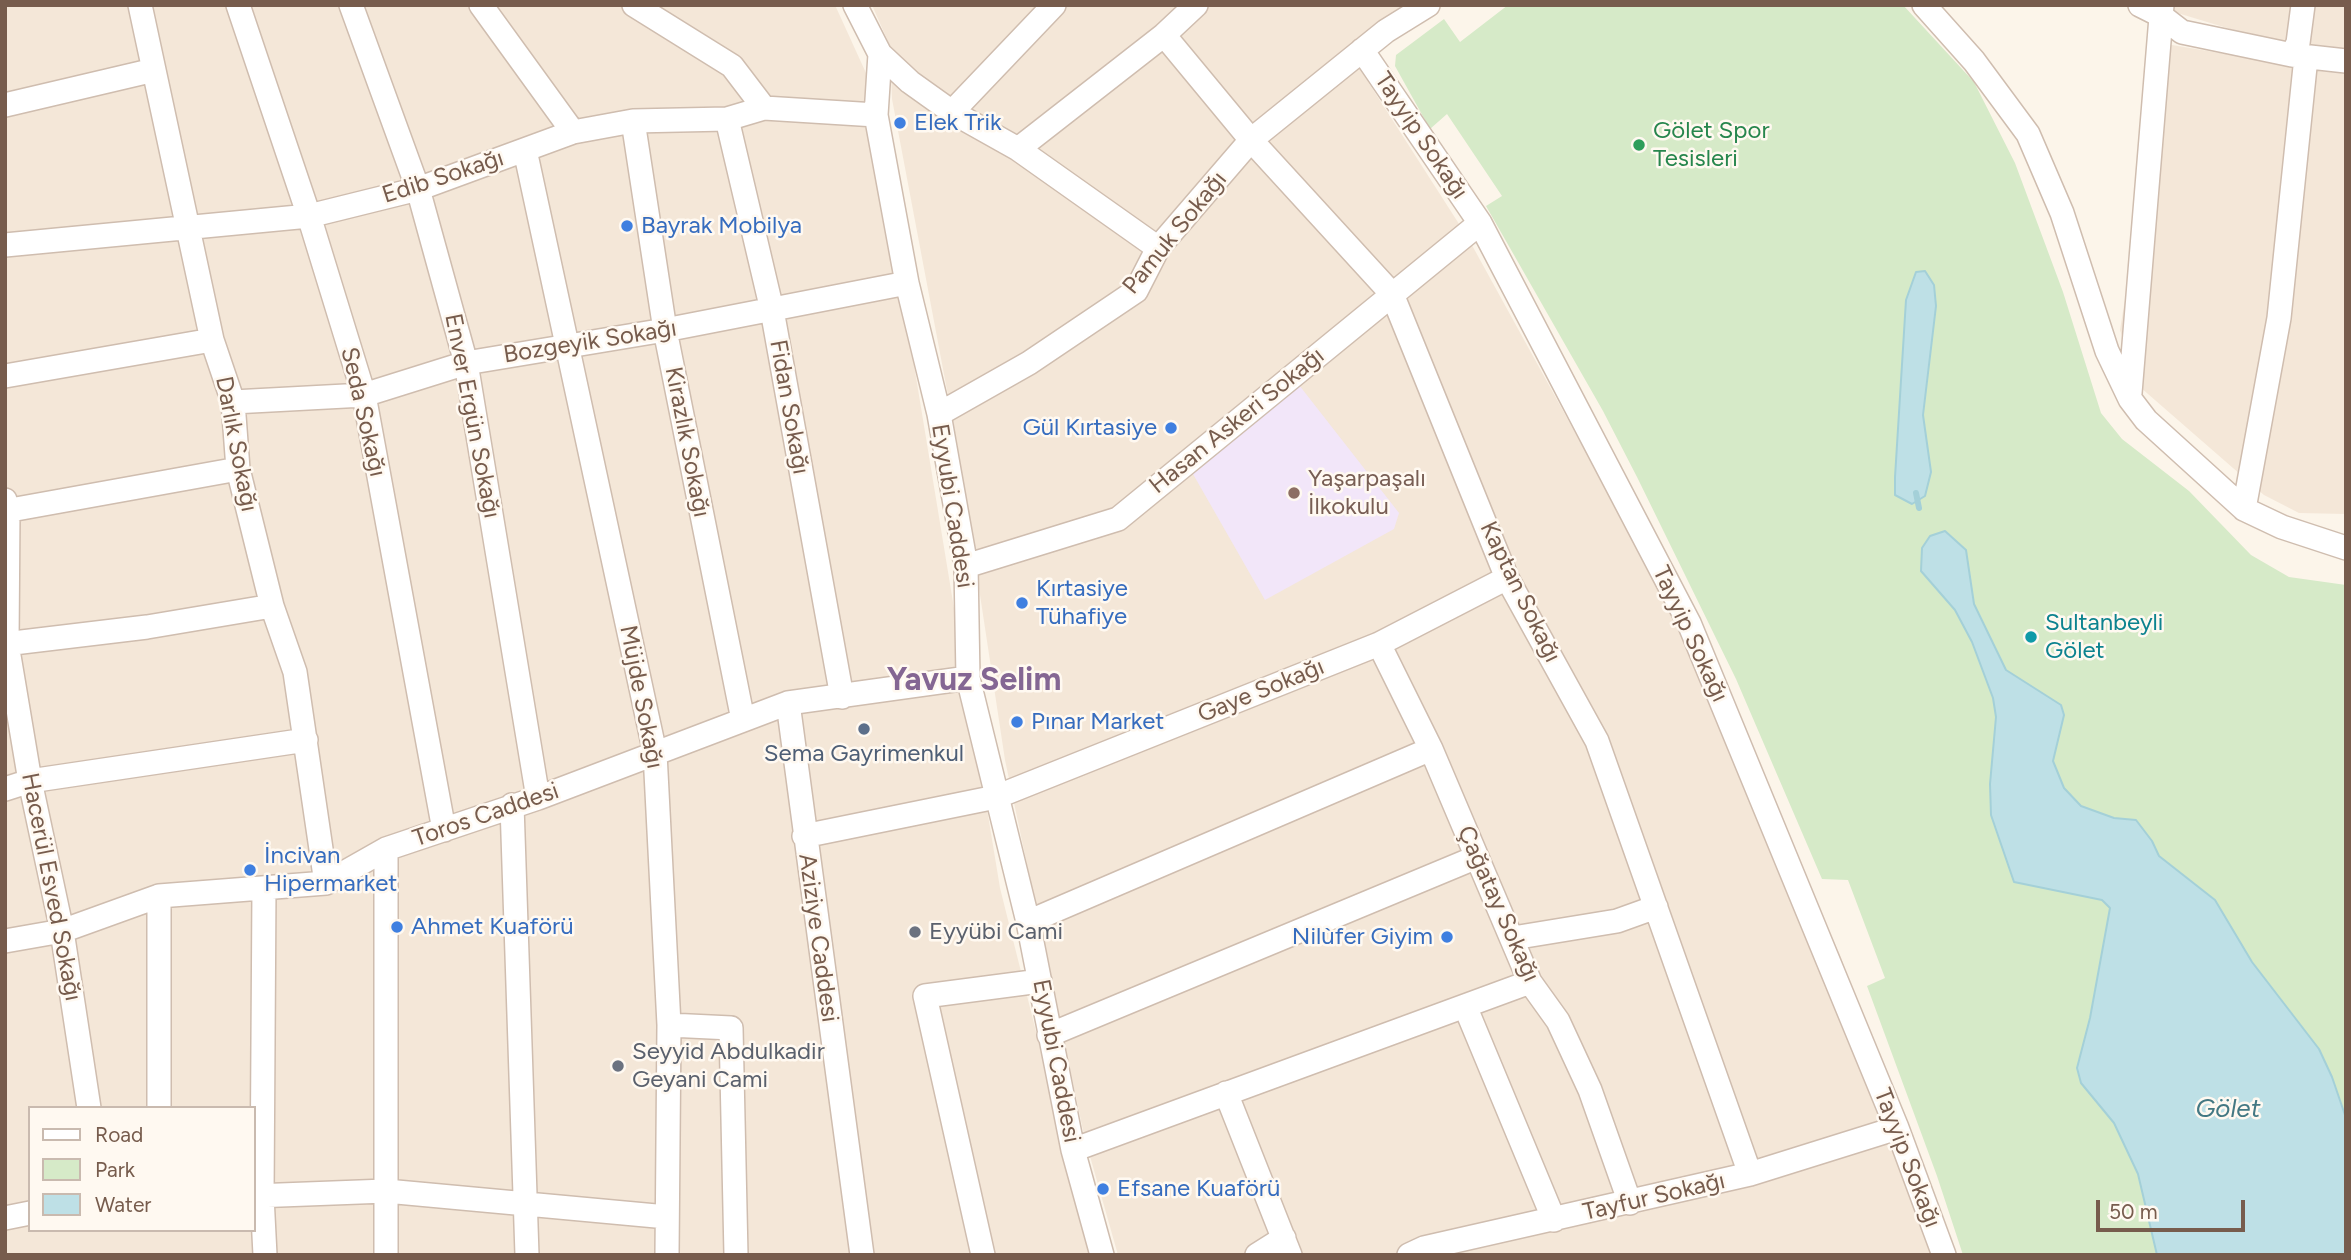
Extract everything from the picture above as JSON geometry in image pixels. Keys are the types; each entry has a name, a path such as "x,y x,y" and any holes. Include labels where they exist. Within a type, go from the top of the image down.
{"street":[{"name":"Darlık Sokağı","path":"140,5 212,340 233,402 238,469 272,606 295,672 326,883"},
{"name":"Seda Sokağı","path":"238,5 309,216 364,395 444,830"},
{"name":"Enver Ergün Sokağı","path":"351,5 418,189 466,363 538,798"},
{"path":"481,5 573,132"},
{"path":"634,5 732,66 764,108"},
{"path":"855,5 880,54 910,82 951,112 1018,149 1158,248"},
{"path":"951,112 1054,5"},
{"path":"1018,149 1164,35 1196,5"},
{"name":"Pamuk Sokağı","path":"939,414 1029,363 1136,291 1158,248 1251,140 1362,50 1428,5"},
{"path":"1924,5 1974,61 2028,134 2062,213 2107,351 2130,399 2165,441 2244,509 2282,527 2346,548"},
{"path":"2244,509 2279,318 2303,5"},
{"path":"2130,399 2154,9"},
{"path":"2154,9 2182,32 2299,56 2346,61"},
{"name":"Kaptan Sokağı","path":"1164,35 1251,140 1392,294 1507,578 1597,741 1750,1174"},
{"name":"Tayyip Sokağı","path":"1362,50 1480,223 1689,623 1897,1128 1944,1255"},
{"name":"Eyyubi Caddesi","path":"880,54 876,115 907,283 939,414 966,566 968,678 1028,922 1073,1150 1102,1255"},
{"path":"5,105 154,70"},
{"name":"Edib Sokağı","path":"5,244 309,216 418,189 573,132 633,121 727,119 764,108 876,115"},
{"name":"Fidan Sokağı","path":"727,119 772,310 842,697"},
{"name":"Kirazlık Sokağı","path":"633,121 665,330 743,720"},
{"name":"Müjde Sokağı","path":"525,150 655,753 669,1025 667,1255"},
{"name":"Hasan Askeri Sokağı","path":"966,566 1118,519 1480,223"},
{"name":"Bozgeyik Sokağı","path":"233,402 364,395 466,363 665,330 907,283"},
{"path":"5,376 212,340"},
{"path":"6,507 238,469"},
{"name":"Hacerül Esved Sokağı","path":"6,507 6,644 30,781 62,931 89,1106"},
{"name":"Gaye Sokağı","path":"804,836 996,797 1379,644 1507,578"},
{"path":"6,644 147,627 272,606"},
{"name":"Çağatay Sokağı","path":"1379,644 1431,748 1530,982 1558,1021 1590,1090 1630,1203"},
{"name":"Toros Caddesi","path":"5,942 62,931 159,896 326,883 386,849 538,798 788,703 968,678"},
{"name":"Aziziye Caddesi","path":"788,703 862,1255"},
{"path":"5,789 30,781 306,740"},
{"path":"1028,922 1431,748"},
{"path":"512,805 527,1255"},
{"path":"386,849 386,1255"},
{"path":"1049,1035 1477,857"},
{"path":"264,888 258,1196 265,1255"},
{"path":"159,896 159,1106"},
{"path":"1513,939 1617,922 1656,908"},
{"path":"984,1255 925,996 1040,981"},
{"path":"1073,1150 1530,982"},
{"path":"1465,1006 1554,1220"},
{"path":"669,1025 731,1028 736,1255"},
{"path":"1226,1093 1287,1246 1256,1255"},
{"name":"Tayfur Sokağı","path":"1409,1255 1424,1248 1750,1174 1897,1128"},
{"path":"258,1196 386,1191 667,1217"},
{"path":"5,1218 28,1213"}],"shaded area":[{"path":"5,5 835,5 866,73 1000,888 1092,1255 5,1255"},
{"path":"872,5 1421,5 1349,52 1468,238 1714,685 1840,955 1950,1255 1118,1255 1084,1135 1005,760 957,443 892,99 890,46"},
{"path":"2151,5 2346,5 2346,53 2293,48"},
{"path":"2166,44 2346,74 2346,514 2299,513 2264,495 2140,387 2120,330"},
{"name":"Yaşarpaşalı İlkokulu","path":"1299,385 1399,513 1394,529 1265,600 1193,474"}],"green space":[{"name":"Sultanbeyli Gölet","path":"1508,5 1903,5 1974,82 2015,163 2063,292 2101,413 2122,439 2189,491 2251,555 2289,577 2346,585 2346,1255 1963,1255 1867,986 1885,978 1848,880 1822,879 1736,679 1637,477 1603,411 1486,206 1502,196 1447,114 1430,129 1395,66 1396,55 1444,19 1460,42"}],"water":[{"path":"1925,271 1934,285 1936,306 1923,415 1931,472 1925,496 1912,504 1895,495 1895,477 1906,300 1916,272"},
{"name":"Gölet","path":"1945,531 1966,550 1974,604 2006,670 2061,705 2064,715 2053,761 2064,788 2081,806 2114,818 2136,820 2152,841 2159,856 2215,900 2252,962 2319,1049 2346,1118 2346,1255 2157,1255 2138,1174 2114,1123 2081,1083 2077,1068 2090,1018 2110,908 2102,900 2014,882 1991,815 1990,784 1996,717 1993,698 1972,642 1955,610 1921,571 1922,548 1930,536"}],"waterway":[{"path":"1916,493 1919,508"}],"place":[{"name":"Elek Trik","path":"900,123"},
{"name":"Gölet Spor Tesisleri","path":"1639,145"},
{"name":"Bayrak Mobilya","path":"627,226"},
{"name":"Gül Kırtasiye","path":"1171,428"},
{"name":"Yaşarpaşalı İlkokulu","path":"1294,493"},
{"name":"Kırtasiye Tühafiye","path":"1022,603"},
{"name":"Sultanbeyli Gölet","path":"2031,637"},
{"name":"Pınar Market","path":"1017,722"},
{"name":"Sema Gayrimenkul","path":"864,729"},
{"name":"İncivan Hipermarket","path":"250,870"},
{"name":"Ahmet Kuaförü","path":"397,927"},
{"name":"Eyyübi Cami","path":"915,932"},
{"name":"Nilùfer Giyim","path":"1447,937"},
{"name":"Seyyid Abdulkadir Geyani Cami","path":"618,1066"},
{"name":"Efsane Kuaförü","path":"1103,1189"}],"district":[{"name":"Yavuz Selim","path":"974,681"}]}
